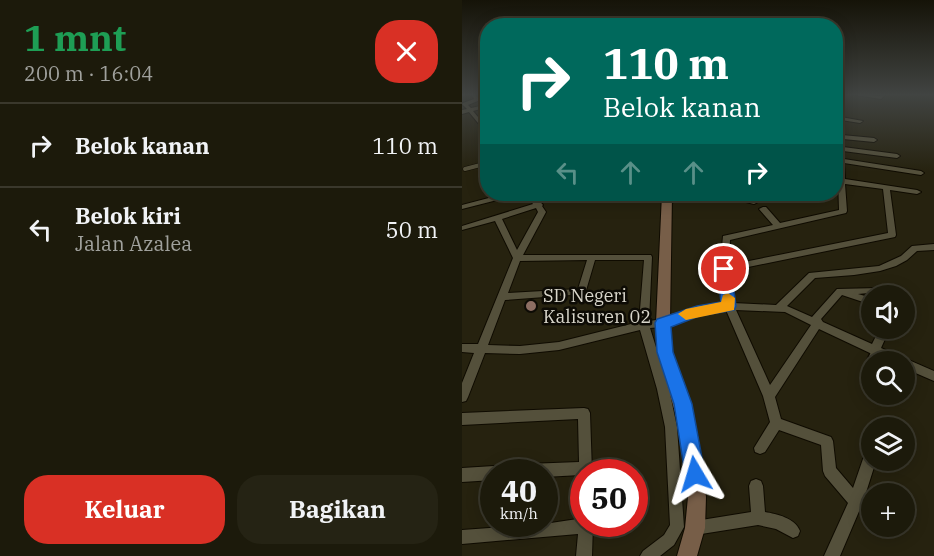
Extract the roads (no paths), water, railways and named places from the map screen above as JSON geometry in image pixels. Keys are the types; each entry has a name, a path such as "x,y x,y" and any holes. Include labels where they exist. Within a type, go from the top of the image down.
{"main road":[{"path":"668,201 664,248 665,352 683,404 690,437 697,496 695,528 687,556"}],"street":[{"path":"852,120 860,121"},
{"path":"843,137 874,140"},
{"path":"843,149 897,156"},
{"path":"873,153 873,166"},
{"path":"843,161 921,173"},
{"path":"896,178 897,189"},
{"path":"843,181 917,192"},
{"path":"724,269 892,235 886,188"},
{"path":"463,207 485,201"},
{"path":"462,397 517,258 542,214 536,201"},
{"path":"760,448 776,423 769,396 729,306 724,269 726,237 843,211 843,201"},
{"path":"462,228 539,205"},
{"path":"763,209 777,225"},
{"path":"497,217 517,258"},
{"path":"779,309 812,275 875,271 905,260 915,248 934,247"},
{"path":"502,297 582,292 592,257"},
{"path":"517,258 648,257 644,325 663,389 671,428 677,526 669,540 648,556"},
{"path":"840,291 861,290"},
{"path":"769,396 817,321 840,291"},
{"path":"840,291 861,298"},
{"path":"462,348 520,350 559,346 729,306 779,309 817,321 879,351"},
{"path":"875,349 880,339"},
{"path":"915,367 934,376"},
{"path":"462,419 584,413 586,459"},
{"path":"776,423 827,441 830,471 856,502"},
{"path":"832,556 856,502 866,471"},
{"path":"462,475 480,474"},
{"path":"756,486 758,518"},
{"path":"695,528 758,518 779,522 793,531"},
{"path":"462,537 570,527"},
{"path":"584,556 585,537"}],"lane":[{"path":"465,169 480,165"}],"place":[{"name":"SD Negeri Kalisuren 02","path":"531,306"}]}
